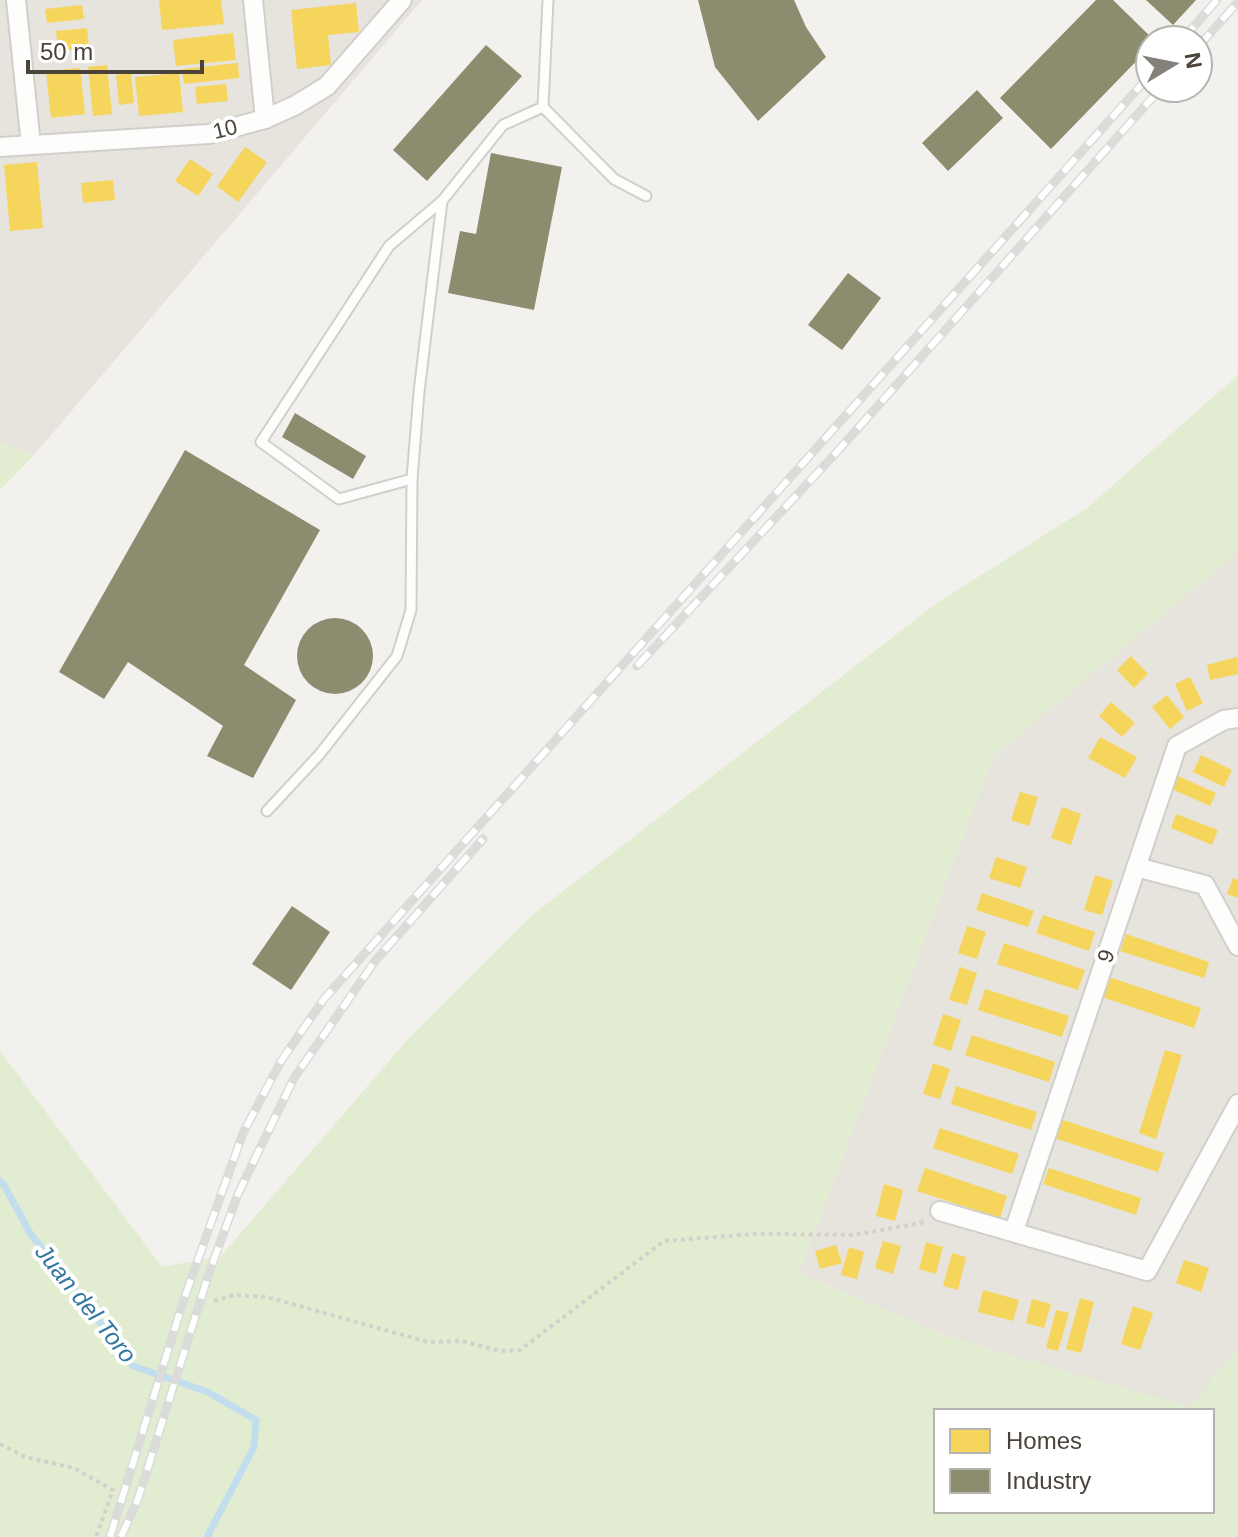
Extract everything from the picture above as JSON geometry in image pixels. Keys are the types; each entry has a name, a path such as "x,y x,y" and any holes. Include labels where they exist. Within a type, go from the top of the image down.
{"street":[{"path":"16,0 31,145"},
{"path":"253,0 265,119"},
{"name":"10","path":"0,147 209,134 265,119 327,86 402,0"},
{"name":"9","path":"1014,1231 1177,746 1224,720 1238,718"},
{"path":"1136,867 1205,885 1238,946"},
{"path":"940,1211 1147,1271 1238,1104"}],"lane":[{"path":"548,0 543,107 614,179 646,196"},
{"path":"412,479 339,499 261,442 389,246 442,201 503,125 543,107"},
{"path":"267,811 319,755 397,656 411,610 412,479 442,201"}],"path":[{"path":"214,1301 234,1295 267,1297 428,1342 462,1341 500,1351 520,1350 664,1241 754,1234 854,1235 922,1224 940,1211"},
{"path":"0,1444 25,1457 74,1468 113,1490 96,1537"}],"shaded area":[{"path":"0,0 422,0 34,455 0,443"},
{"path":"1238,552 1238,1347 1191,1408 949,1337 799,1273 993,757"}],"green space":[{"path":"1238,375 1238,552 993,757 799,1273 949,1337 1190,1407 1238,1347 1238,1537 0,1537 0,1051 162,1267 221,1256 409,1038 531,916 937,603 1087,508"},
{"path":"0,443 34,455 0,490"}],"building: Homes":[{"path":"159,0 221,0 224,24 162,30"},
{"path":"356,3 359,32 328,35 331,65 297,69 291,10"},
{"path":"82,5 84,19 47,23 45,9"},
{"path":"87,28 89,48 58,51 56,31"},
{"path":"233,33 236,60 176,66 173,40"},
{"path":"238,63 239,78 184,84 182,69"},
{"path":"107,65 112,114 93,116 88,67"},
{"path":"80,68 85,114 51,118 46,71"},
{"path":"131,73 134,103 119,105 116,75"},
{"path":"179,73 183,112 139,116 135,77"},
{"path":"226,84 228,101 197,104 195,87"},
{"path":"245,147 267,162 238,202 217,186"},
{"path":"190,159 213,174 198,196 175,181"},
{"path":"37,162 43,228 10,231 4,165"},
{"path":"113,180 115,200 83,203 81,183"},
{"path":"1131,656 1148,674 1134,688 1117,670"},
{"path":"1237,657 1238,674 1210,680 1207,665"},
{"path":"1190,677 1203,703 1187,711 1175,684"},
{"path":"1167,695 1184,717 1170,729 1152,707"},
{"path":"1111,702 1135,723 1122,737 1099,716"},
{"path":"1100,737 1137,757 1125,778 1088,758"},
{"path":"1201,755 1232,770 1224,787 1193,772"},
{"path":"1178,776 1216,793 1210,806 1172,789"},
{"path":"1020,792 1038,797 1029,826 1011,820"},
{"path":"1062,807 1081,814 1071,845 1051,838"},
{"path":"1176,814 1218,830 1212,845 1171,828"},
{"path":"996,857 1027,867 1020,888 989,878"},
{"path":"1095,875 1113,881 1102,915 1084,910"},
{"path":"1233,878 1238,880 1238,898 1227,894"},
{"path":"982,893 1034,911 1028,927 976,910"},
{"path":"1043,915 1095,932 1089,951 1036,933"},
{"path":"967,926 986,932 977,959 958,953"},
{"path":"1126,934 1209,962 1204,978 1120,951"},
{"path":"1004,943 1085,970 1078,990 997,964"},
{"path":"960,967 977,973 967,1005 949,1000"},
{"path":"1109,977 1201,1008 1194,1028 1102,997"},
{"path":"985,989 1069,1016 1062,1037 978,1010"},
{"path":"943,1014 961,1020 951,1051 933,1045"},
{"path":"972,1035 1055,1062 1049,1082 965,1055"},
{"path":"1165,1050 1182,1055 1156,1139 1139,1133"},
{"path":"933,1063 950,1069 940,1099 923,1094"},
{"path":"956,1086 1037,1112 1031,1130 951,1104"},
{"path":"1057,1118 1164,1153 1158,1172 1051,1137"},
{"path":"940,1128 1019,1154 1012,1174 933,1148"},
{"path":"925,1168 1007,1196 1000,1218 917,1191"},
{"path":"1049,1168 1141,1198 1136,1215 1043,1184"},
{"path":"884,1184 903,1190 895,1221 876,1216"},
{"path":"883,1241 901,1246 893,1274 875,1268"},
{"path":"926,1242 943,1247 936,1274 919,1269"},
{"path":"836,1245 842,1263 820,1269 815,1251"},
{"path":"849,1247 864,1252 857,1279 841,1275"},
{"path":"952,1253 966,1257 958,1290 943,1286"},
{"path":"1184,1260 1209,1268 1201,1292 1176,1283"},
{"path":"983,1290 1019,1300 1013,1321 978,1312"},
{"path":"1080,1298 1094,1302 1081,1353 1066,1349"},
{"path":"1032,1299 1051,1304 1044,1328 1026,1323"},
{"path":"1133,1306 1153,1313 1140,1350 1121,1344"},
{"path":"1056,1310 1069,1313 1058,1351 1046,1348"}],"building: Industry":[{"path":"698,0 794,0 806,27 826,57 758,121 715,67"},
{"path":"1096,0 1113,0 1138,24 1134,24 1134,63 1051,149 1000,98"},
{"path":"1146,0 1196,0 1172,24"},
{"path":"486,45 522,76 427,181 393,150"},
{"path":"977,90 1003,118 948,171 922,143"},
{"path":"491,153 562,167 534,310 448,293 460,231 476,234"},
{"path":"848,273 881,298 842,350 808,325"},
{"path":"295,413 366,456 353,479 282,437"},
{"path":"185,450 320,530 244,665 296,700 253,778 207,756 223,726 128,662 104,699 59,672"},
{"path":"343,618 356,624 367,635 373,656 371,671 356,688 343,694 327,694 314,688 299,671 297,648 303,635 320,620"},
{"path":"292,906 330,932 291,990 252,964"}],"waterway":[{"name":"Juan del Toro","path":"0,1181 30,1233 133,1366 208,1392 256,1420 254,1447 207,1537"}],"railway":[{"path":"1196,24 1217,0"},
{"path":"1214,29 1238,2"},
{"path":"110,1537 184,1299 243,1133 281,1061 324,999 1134,93"},
{"path":"637,666 835,454 1147,104"},
{"path":"121,1537 138,1499 209,1273 238,1194 294,1078 375,961 483,839"}]}
